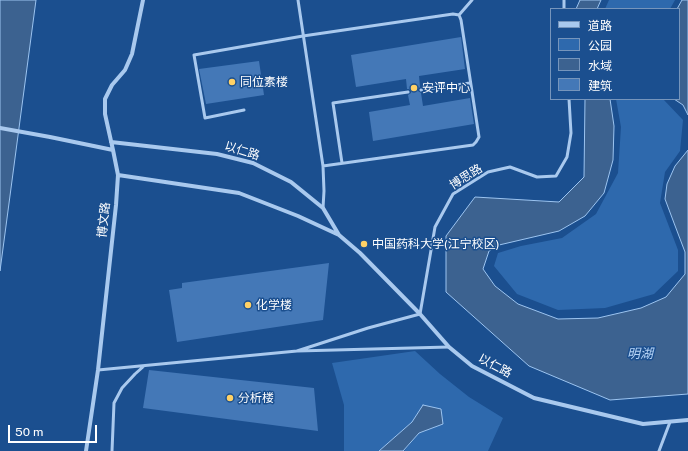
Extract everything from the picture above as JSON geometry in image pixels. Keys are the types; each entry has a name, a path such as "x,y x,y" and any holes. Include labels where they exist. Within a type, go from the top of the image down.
{"street":[{"name":"博文路","path":"86,451 98,370 118,175 105,114 105,99 112,85 126,70 132,54 143,0"},
{"path":"0,128 113,150"},
{"name":"以仁路","path":"111,142 217,154 253,163 291,182 323,208 339,235"},
{"name":"以仁路","path":"118,175 239,193 298,216 339,235 360,253 420,314 449,347 472,366 534,398 643,424 688,420"}],"lane":[{"path":"298,0 323,166 323,208"},
{"path":"459,15 472,0"},
{"path":"244,110 205,118 194,55 304,36 453,14 459,15"},
{"path":"323,166 473,145 476,142 479,137 459,15"},
{"path":"421,90 470,82"},
{"path":"342,163 333,103 408,92"},
{"name":"博思路","path":"420,314 434,226 453,194 488,172 510,167 537,177 556,176 567,156 571,134 569,100"},
{"path":"297,351 368,328 420,314"},
{"path":"98,370 297,351 449,347"},
{"path":"112,451 114,402 122,388 145,366"},
{"path":"659,451 670,422"}],"green space":[{"path":"609,0 675,0 671,8 605,8"},
{"path":"616,100 664,100 683,120 680,151 665,172 660,203 678,250 678,271 654,294 605,308 558,310 517,294 494,266 498,253 521,246 562,238 596,214 618,173 621,127"},
{"path":"415,351 440,374 469,397 503,418 488,451 404,451 419,433 443,424 423,406 412,422 379,451 344,451 344,405 332,363"}],"water":[{"path":"0,0 36,0 0,271"},
{"path":"580,0 601,0 597,8 576,8"},
{"path":"682,0 688,0 688,115 683,105 676,100 680,100 680,8 678,8"},
{"name":"明湖","path":"585,100 610,100 614,126 613,160 604,193 585,216 559,231 499,245 489,251 483,269 495,286 518,304 558,319 598,318 641,308 666,297 685,274 685,252 665,199 667,184 675,166 688,150 688,394 610,400 529,366 446,292 446,236 475,197 559,202 584,177"},
{"path":"423,405 441,409 443,424 419,433 403,451 379,451 412,422"}],"building":[{"name":"安评中心","path":"461,37 465,69 419,76 420,87 418,91 421,93 423,106 470,98 474,124 373,141 369,112 410,105 408,95 411,91 407,89 406,79 356,87 351,55"},
{"name":"同位素楼","path":"259,61 264,95 206,104 199,69"},
{"name":"化学楼","path":"329,263 323,320 177,342 169,290 182,288 182,283"},
{"name":"分析楼","path":"149,370 314,388 318,431 143,408"}],"place":[{"name":"同位素楼","path":"232,82"},
{"name":"安评中心","path":"414,88"},
{"name":"中国药科大学(江宁校区)","path":"364,244"},
{"name":"化学楼","path":"248,305"},
{"name":"分析楼","path":"230,398"}]}
